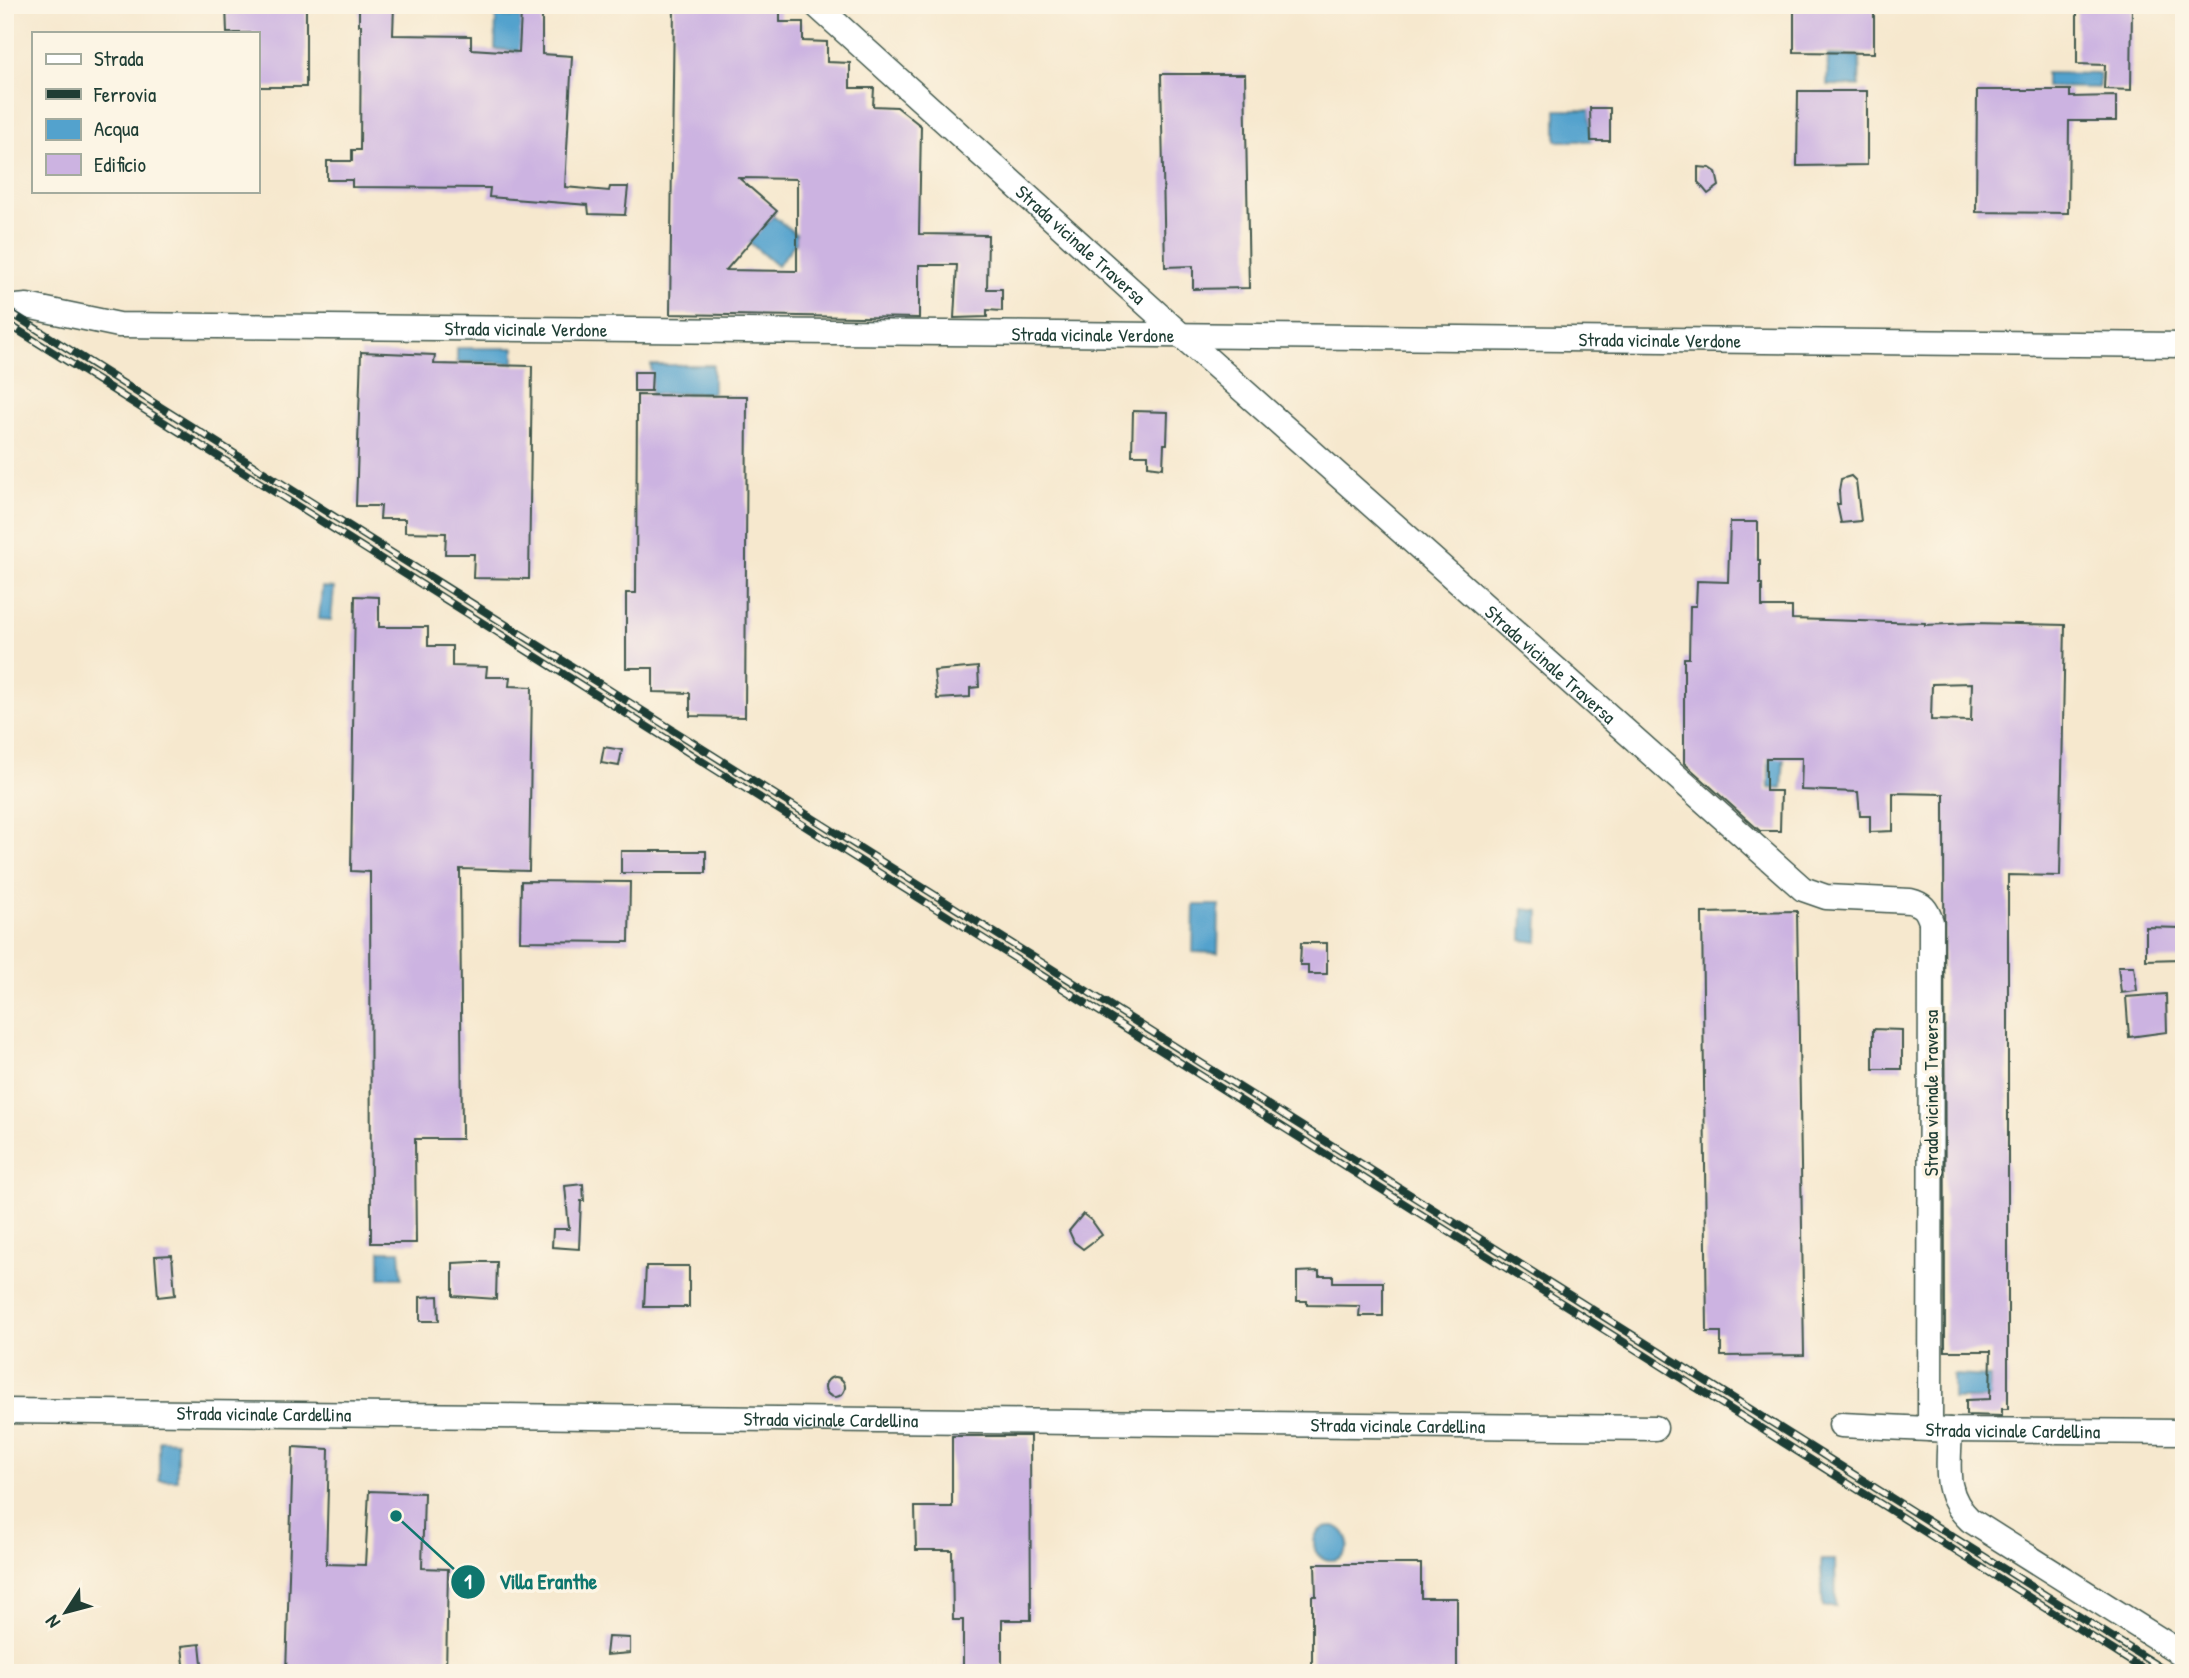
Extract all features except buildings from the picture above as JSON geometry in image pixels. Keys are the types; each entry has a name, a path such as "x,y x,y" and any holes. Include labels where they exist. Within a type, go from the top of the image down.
{"street":[{"name":"Strada vicinale Traversa","path":"816,5 1182,336 1803,889 1826,897 1910,901 1920,904 1928,911 1931,922 1940,1429 1950,1490 1959,1510 1970,1520 2184,1655"},
{"name":"Strada vicinale Verdone","path":"5,308 27,306 119,325 2184,345"},
{"name":"Strada vicinale Cardellina","path":"5,1411 1655,1428"},
{"name":"Strada vicinale Cardellina","path":"1841,1425 2184,1432"}],"water":[{"path":"496,16 521,17 520,51 495,49"},
{"path":"1828,55 1860,56 1859,86 1827,85"},
{"path":"2046,73 2100,74 2099,88 2046,87"},
{"path":"1556,110 1590,110 1591,141 1556,141"},
{"path":"773,216 797,235 797,241 777,266 749,242"},
{"path":"457,348 514,348 514,363 457,362"},
{"path":"651,365 713,365 713,393 651,394"},
{"path":"322,587 334,588 331,620 319,619"},
{"path":"1784,756 1782,789 1769,788 1769,758"},
{"path":"1194,905 1219,905 1218,953 1193,952"},
{"path":"1523,909 1539,911 1538,942 1522,940"},
{"path":"380,1251 400,1251 402,1278 380,1278"},
{"path":"1953,1375 1990,1377 1990,1399 1953,1399"},
{"path":"159,1440 177,1441 177,1480 159,1480"},
{"path":"1331,1526 1343,1531 1348,1543 1343,1555 1331,1560 1319,1555 1314,1543 1319,1531"},
{"path":"1821,1560 1835,1560 1836,1607 1823,1607"}],"railway":[{"path":"5,309 2169,1673"},
{"path":"5,322 2149,1673"}],"place":[{"name":"Villa Eranthe","path":"396,1516"}]}
